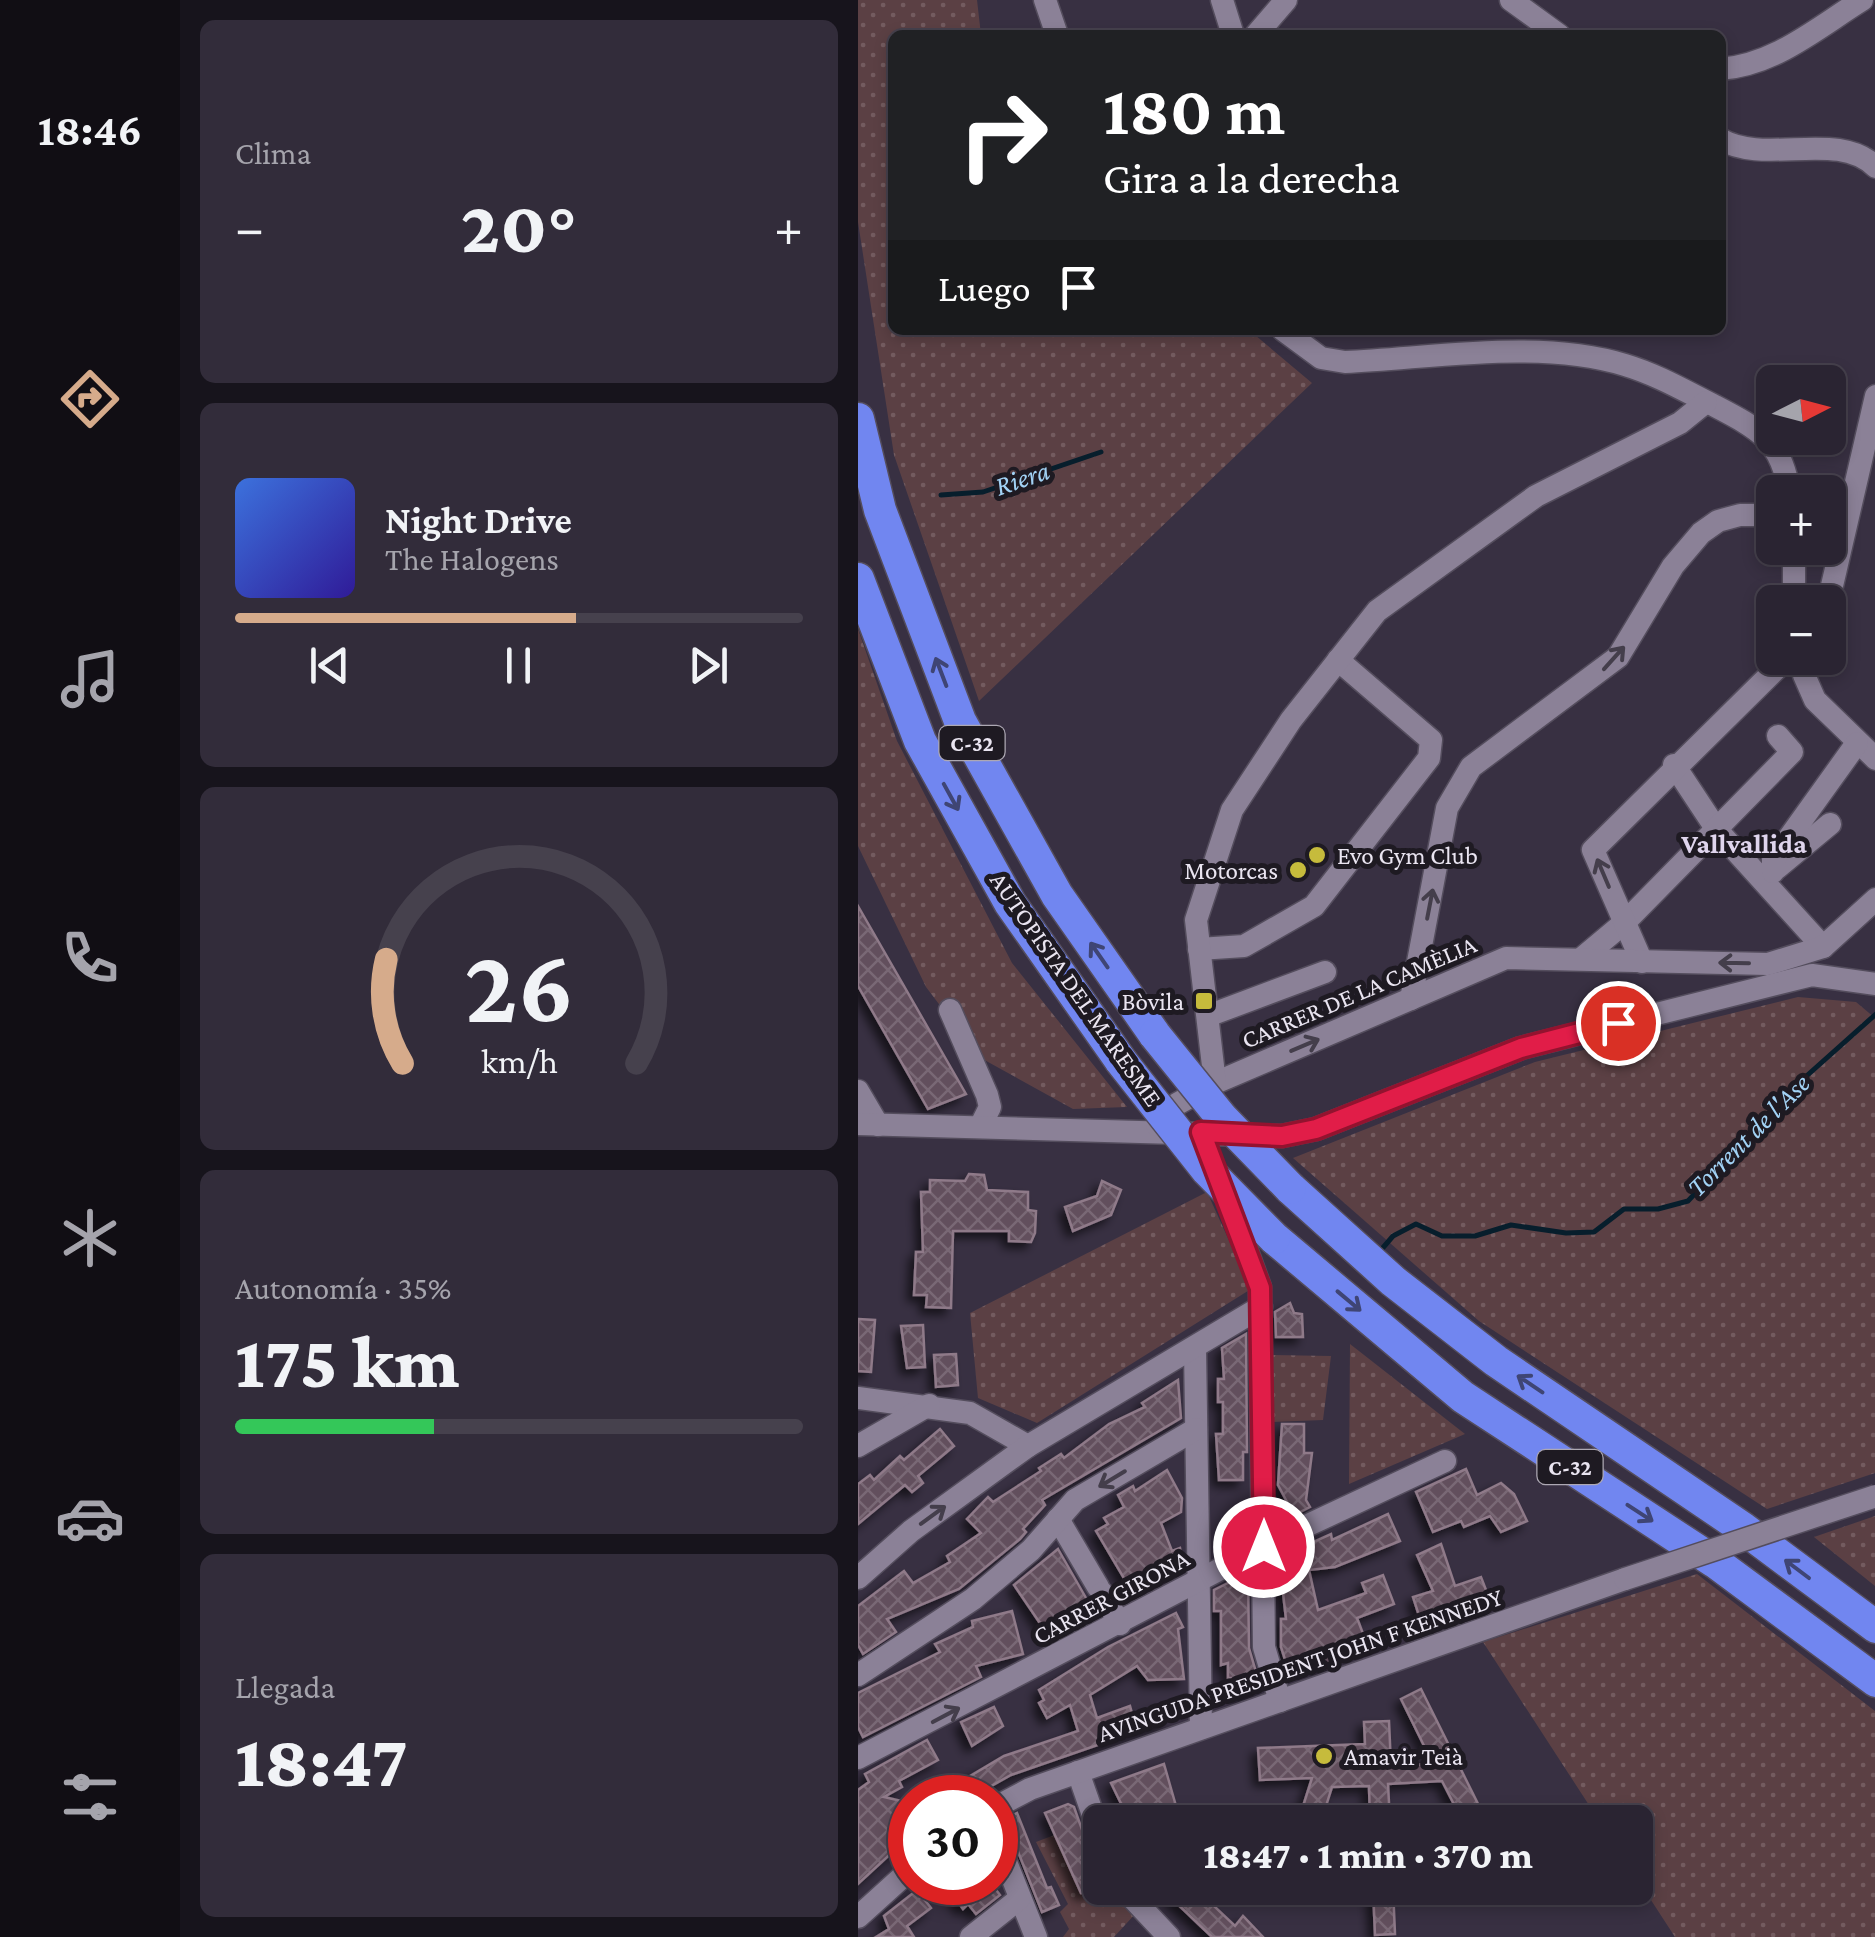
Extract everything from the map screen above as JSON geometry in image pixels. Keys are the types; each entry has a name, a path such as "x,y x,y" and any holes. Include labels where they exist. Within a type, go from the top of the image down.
{"highway":[{"name":"AUTOPISTA DEL MARESME","path":"858,419 880,510 960,720 1057,894 1155,1034 1222,1118 1290,1188 1393,1281 1496,1361 1744,1529 1876,1628"},
{"name":"AUTOPISTA DEL MARESME","path":"858,579 920,741 1010,902 1121,1061 1207,1170 1274,1238 1463,1398 1715,1562 1876,1681"}],"street":[{"path":"1045,0 1054,30"},
{"path":"1222,0 1231,30"},
{"path":"1260,30 1286,0"},
{"path":"1511,0 1552,30"},
{"path":"1726,68 1756,63 1785,50 1862,0"},
{"path":"1726,142 1756,150 1838,151 1866,158 1876,167"},
{"path":"1290,335 1321,358 1345,362 1512,355 1571,356 1622,364 1666,379 1755,427 1784,460 1786,475"},
{"path":"1832,585 1876,396"},
{"path":"1215,1083 1210,1014 1196,920 1232,810 1291,720 1376,611 1536,496 1680,423 1706,402"},
{"path":"1411,999 1447,808 1472,766 1618,657 1673,566 1701,533 1718,521 1756,515"},
{"path":"1198,943 1244,946 1314,906 1429,758 1432,740 1338,660"},
{"path":"1642,962 1593,850 1767,675"},
{"path":"1811,675 1815,700 1876,758"},
{"path":"1581,959 1624,923 1792,752 1778,736"},
{"path":"1768,876 1815,827 1856,742"},
{"path":"1674,765 1717,830 1768,876 1823,947 1876,899"},
{"name":"CARRER DE LA CAMÈLIA","path":"1152,1131 1177,1104 1215,1083 1506,958 1768,964 1823,947"},
{"path":"1210,1014 1324,972"},
{"path":"858,1091 868,1124 1282,1136 1316,1129 1521,1048 1812,974 1876,984"},
{"path":"1842,977 1876,997"},
{"path":"950,1010 988,1095 990,1107 980,1127"},
{"path":"1201,1132 1260,1288 1264,1647 1280,1701"},
{"path":"858,1578 911,1531 1028,1446 1195,1350 1261,1307"},
{"path":"1195,1350 1201,1728"},
{"path":"858,1398 970,1413 1028,1446"},
{"path":"858,1446 929,1405"},
{"path":"858,1675 974,1599 1031,1550 1075,1500 1196,1429"},
{"name":"CARRER GIRONA","path":"858,1758 1264,1547 1445,1460"},
{"name":"AVINGUDA PRESIDENT JOHN F KENNEDY","path":"1018,1795 1625,1580 1876,1496"},
{"path":"1058,1519 1120,1624"},
{"path":"1078,1772 1090,1805"},
{"path":"858,1917 888,1890"},
{"path":"1018,1894 1036,1937"},
{"path":"971,1937 1020,1899"},
{"path":"1139,1905 1169,1937"}],"shaded area":[{"path":"858,0 977,0 980,30 888,30 888,335 1255,335 1312,383 979,701 894,455 858,222"},
{"path":"858,629 897,741 1012,963 1127,1107 1073,1109 979,1057 926,987 858,846"},
{"path":"1798,997 1856,1002 1875,1018 1875,1473 1767,1509 1479,1321 1293,1158 1535,1062"},
{"path":"1207,1192 1251,1289 1037,1423 978,1398 970,1313"},
{"path":"1350,1344 1465,1434 1349,1484"},
{"path":"1272,1355 1331,1356 1323,1420 1272,1422"},
{"path":"1876,1516 1875,1586 1814,1537"},
{"path":"1697,1574 1875,1711 1875,1937 1675,1937 1653,1903 1653,1805 1589,1805 1483,1642"},
{"path":"1057,1834 1083,1895 1083,1905 1131,1905 1137,1912 1114,1937 1063,1937 1069,1929 1060,1912 1068,1904 1036,1842"}],"building":[{"path":"858,906 966,1094 928,1109 858,986"},
{"path":"969,1174 984,1175 987,1190 1028,1192 1028,1210 1036,1211 1035,1233 1031,1242 1009,1241 1009,1231 953,1231 951,1308 926,1307 927,1295 914,1295 916,1252 923,1252 921,1192 930,1192 930,1180 965,1181"},
{"path":"1102,1181 1121,1190 1111,1215 1073,1231 1065,1207 1097,1196"},
{"path":"1290,1303 1294,1313 1302,1314 1303,1337 1276,1337 1275,1312"},
{"path":"858,1319 875,1320 871,1372 858,1371"},
{"path":"923,1325 925,1367 907,1368 901,1326"},
{"path":"1246,1334 1247,1452 1243,1452 1243,1480 1219,1480 1216,1434 1223,1434 1223,1402 1218,1402 1218,1379 1224,1379 1222,1348"},
{"path":"956,1354 958,1385 936,1387 934,1355"},
{"path":"1178,1380 1181,1418 1042,1500 1045,1505 1023,1529 1026,1532 1020,1539 959,1589 887,1619 896,1632 863,1654 858,1645 858,1606 904,1571 913,1583 950,1562 947,1556 981,1533 967,1519 988,1497 993,1502 1061,1454 1064,1458 1109,1424 1145,1407 1142,1403"},
{"path":"1282,1424 1304,1424 1304,1453 1312,1453 1306,1500 1310,1507 1294,1515 1278,1485"},
{"path":"940,1429 954,1446 918,1476 923,1483 912,1492 905,1485 858,1524 858,1484 870,1475 874,1480 900,1456 904,1460"},
{"path":"1466,1469 1477,1495 1501,1483 1514,1494 1527,1521 1501,1532 1490,1516 1464,1527 1461,1521 1433,1532 1416,1492"},
{"path":"1167,1470 1182,1498 1181,1512 1161,1523 1172,1551 1180,1548 1184,1570 1154,1582 1135,1597 1096,1531 1108,1524 1104,1518 1124,1507 1118,1495 1133,1486 1135,1491"},
{"path":"1388,1514 1400,1541 1335,1567 1309,1570 1318,1610 1366,1593 1362,1583 1383,1575 1394,1604 1357,1618 1367,1644 1340,1654 1332,1660 1334,1666 1324,1669 1320,1660 1287,1666 1281,1647 1281,1619 1286,1619 1280,1567 1303,1565 1302,1547 1331,1534 1332,1540"},
{"path":"1441,1544 1455,1586 1481,1577 1493,1608 1479,1614 1475,1603 1421,1622 1413,1597 1433,1591 1417,1555"},
{"path":"1058,1549 1094,1612 1050,1638 1014,1585"},
{"path":"1248,1573 1249,1648 1261,1689 1238,1697 1234,1683 1246,1678 1228,1678 1228,1663 1221,1665 1221,1611 1214,1611 1214,1590"},
{"path":"1012,1611 1023,1654 976,1666 981,1677 863,1737 858,1727 858,1693 940,1652 935,1644 973,1627 972,1621"},
{"path":"1176,1613 1183,1627 1178,1629 1184,1679 1148,1680 1137,1666 1090,1695 1097,1718 1130,1706 1133,1717 1163,1704 1167,1721 1011,1775 972,1775 1004,1756 1078,1731 1070,1705 1047,1718 1039,1703 1044,1700 1039,1690 1108,1647"},
{"name":"Amavir Teià","path":"1421,1689 1479,1805 1454,1805 1442,1781 1388,1784 1389,1805 1370,1805 1369,1786 1332,1787 1326,1805 1303,1805 1312,1778 1260,1780 1258,1748 1365,1744 1364,1722 1389,1721 1391,1766 1433,1764 1401,1699"},
{"path":"994,1707 1003,1726 972,1746 961,1722"},
{"path":"927,1740 938,1760 910,1775 888,1775 888,1795 884,1797 888,1798 888,1856 858,1884 858,1790 869,1782 865,1774"},
{"path":"1164,1764 1176,1805 1122,1805 1111,1783"},
{"path":"1068,1804 1074,1807 1083,1832 1083,1893 1081,1893 1045,1813"},
{"path":"1018,1816 1047,1888 1051,1887 1059,1905 1042,1912 1018,1852"},
{"path":"898,1905 931,1908 907,1926 914,1937 876,1937 889,1929 884,1916"},
{"path":"969,1905 987,1905 976,1914"},
{"path":"1178,1905 1213,1905 1235,1926 1243,1916 1263,1937 1212,1937"},
{"path":"1374,1905 1394,1905 1395,1934 1375,1935"}],"waterway":[{"name":"Riera","path":"941,495 983,492 1101,452"},
{"name":"Torrent de l'Ase","path":"1381,1250 1393,1236 1416,1224 1442,1236 1475,1236 1511,1225 1566,1233 1594,1232 1624,1209 1658,1209 1688,1201 1743,1142 1752,1139 1802,1080 1876,1014"}],"place":[{"name":"Evo Gym Club","path":"1317,855"},
{"name":"Motorcas","path":"1298,870"},
{"name":"Bòvila","path":"1204,1001"},
{"name":"Amavir Teià","path":"1324,1756"}],"district":[{"name":"Vallvallida","path":"1744,843"}],"route":[{"path":"1264,1547 1260,1288 1201,1132 1282,1136 1316,1129 1521,1048 1618,1023"}]}
